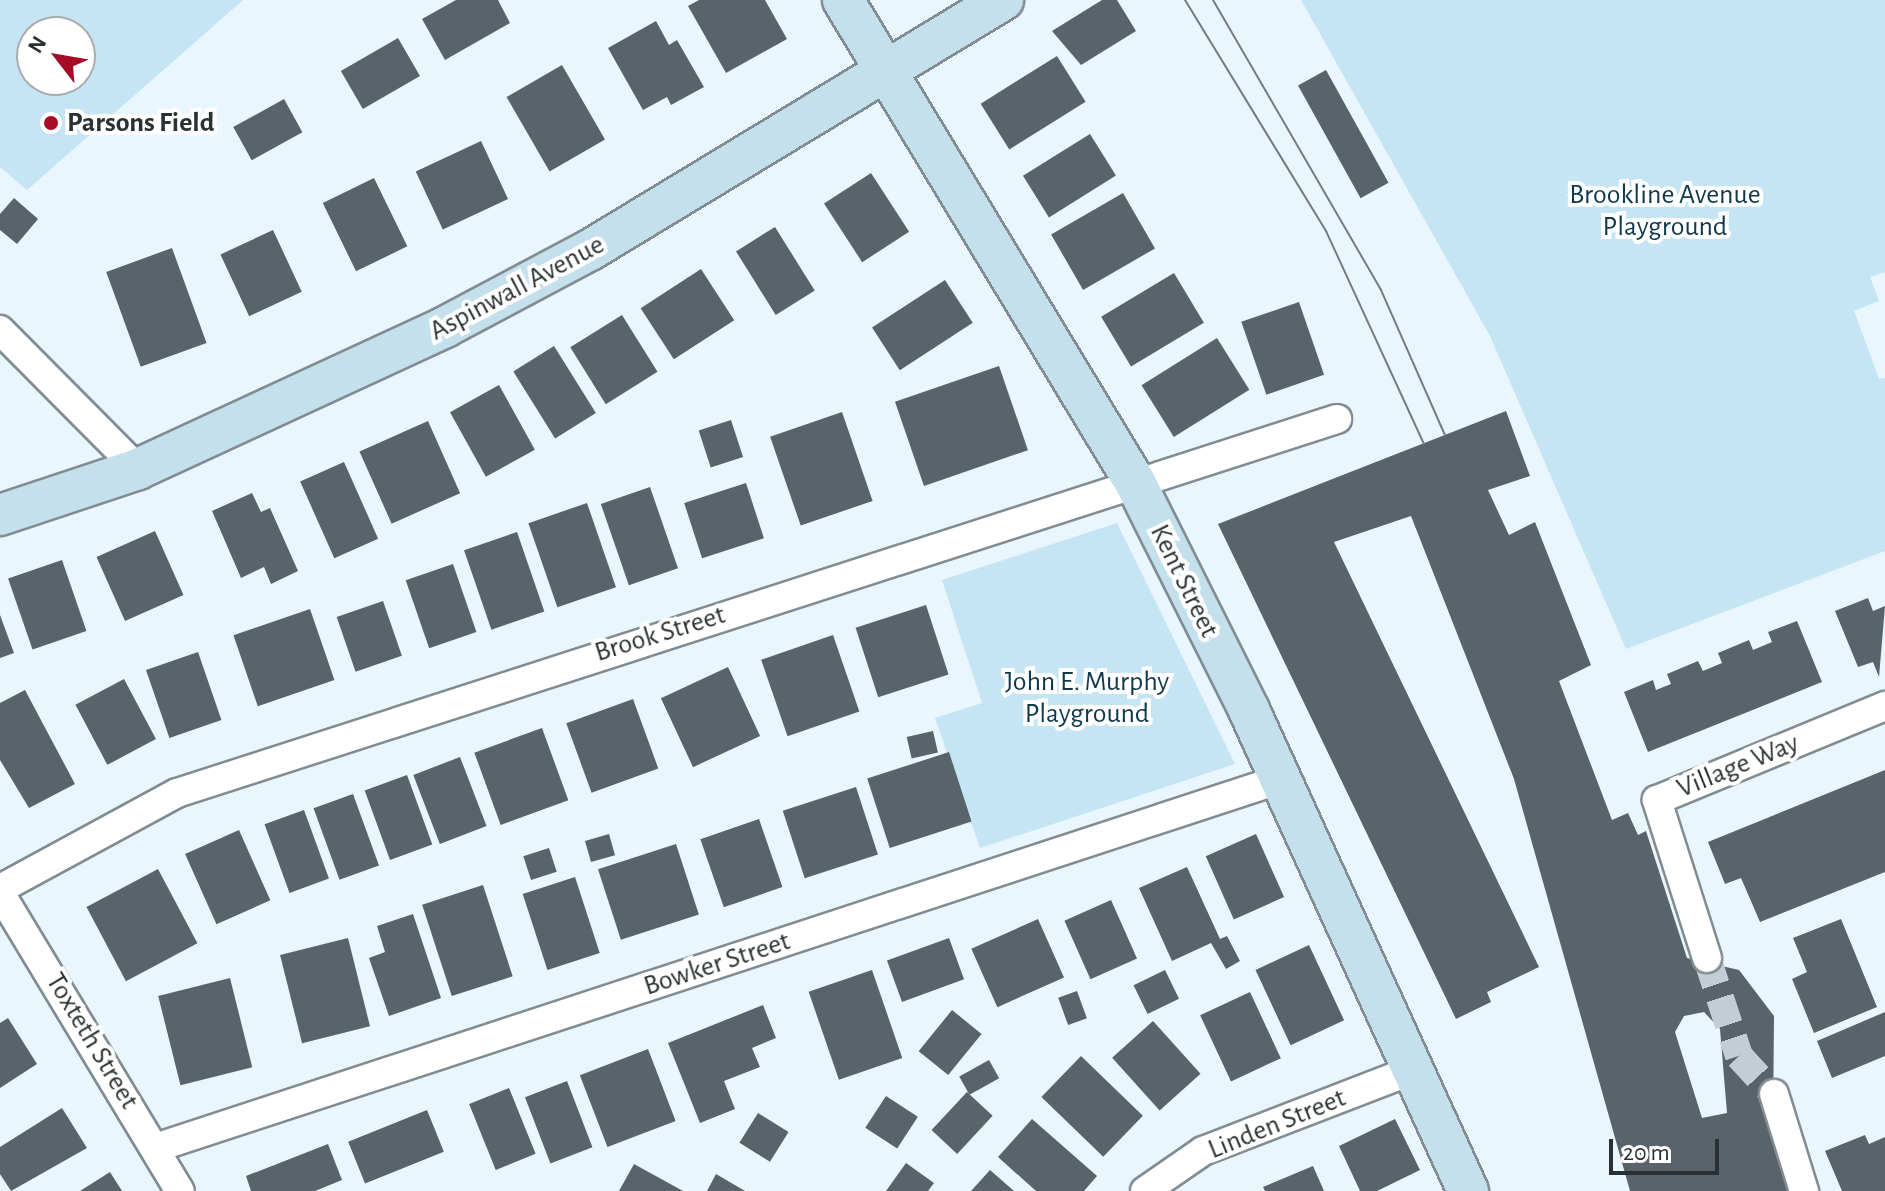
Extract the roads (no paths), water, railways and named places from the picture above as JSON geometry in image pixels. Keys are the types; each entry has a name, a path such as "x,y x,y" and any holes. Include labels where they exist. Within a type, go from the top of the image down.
{"street":[{"name":"Kent Street","path":"843,0 1136,484 1416,1069 1468,1191"},
{"name":"Aspinwall Avenue","path":"0,515 138,469 530,283 1003,0"},
{"path":"0,330 138,469"},
{"name":"Brook Street","path":"0,891 177,793 1337,419"},
{"name":"Village Way","path":"1707,958 1657,800 1885,706"},
{"name":"Bowker Street","path":"155,1148 1278,780"},
{"name":"Toxteth Street","path":"0,891 180,1191"},
{"name":"Linden Street","path":"1145,1191 1203,1151 1416,1069"},
{"path":"1774,1094 1804,1191"}],"tunnel":[{"path":"1707,958 1739,1056 1774,1094"}],"tram line":[{"path":"1185,0 1326,231 1424,444"},
{"path":"1213,0 1381,290 1445,435"}],"place":[{"name":"Parsons Field","path":"51,123"}],"park label":[{"name":"Brookline Avenue Playground","path":"1665,211"},
{"name":"John E. Murphy Playground","path":"1087,698"}]}
